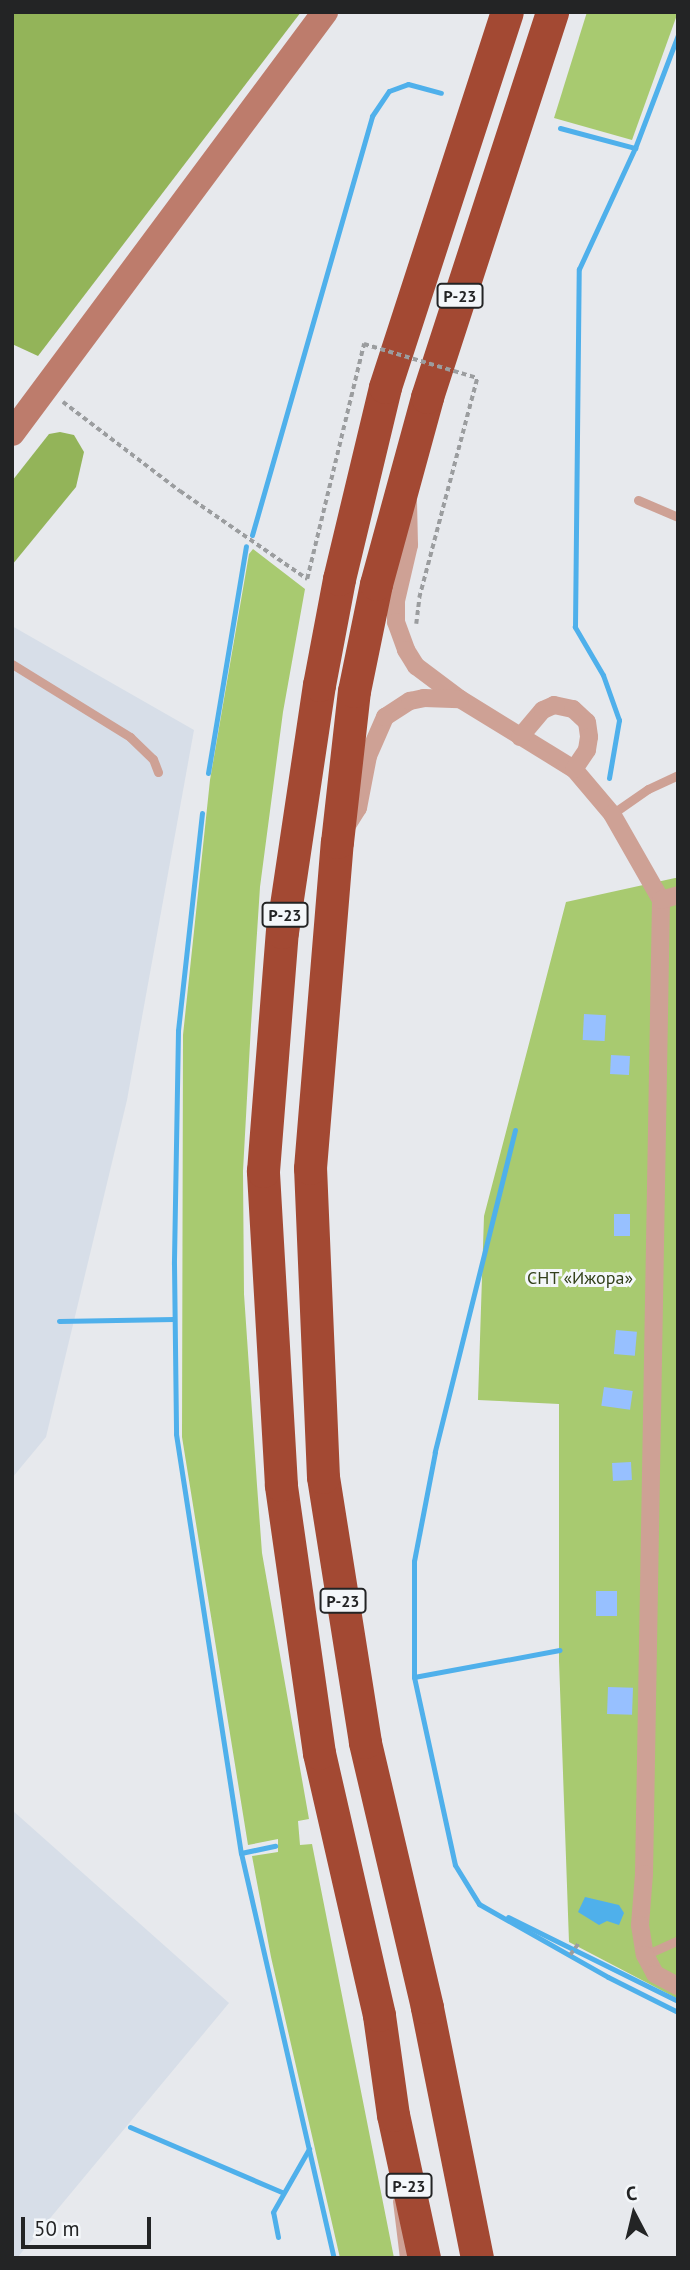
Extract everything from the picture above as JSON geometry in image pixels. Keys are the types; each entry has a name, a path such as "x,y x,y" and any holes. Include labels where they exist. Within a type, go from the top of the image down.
{"highway":[{"name":"Р-23","path":"424,2258 393,2115 379,2015 319,1753 285,1512 263,1171 282,932 319,685 339,579 385,387 506,12"},
{"name":"Р-23","path":"477,2258 427,2007 365,1742 323,1477 310,1168 337,842 354,691 376,584 427,397 552,12"}],"street":[{"path":"12,433 325,12"},
{"path":"405,477 409,535 396,601 400,638 416,666 460,699 574,769 612,814 669,898 644,1874 640,1925 645,1955 655,1974 678,1986"},
{"path":"337,842 358,808 368,756 385,717 410,701 424,698 460,699"},
{"path":"520,737 544,710 554,705 573,709 587,722 589,737 587,750 574,769"}],"lane":[{"path":"638,500 678,517"},
{"path":"12,664 130,737 153,759 158,772"},
{"path":"612,814 648,789 678,775"},
{"path":"645,1955 678,1940"},
{"path":"393,2115 396,2179"},
{"path":"396,2191 404,2258"}],"path":[{"path":"45,388 180,491 307,579 364,344 477,378 423,585 415,630"},
{"path":"570,1955 578,1944"}],"shaded area":[{"path":"12,626 194,730 127,1100 46,1437 12,1478"},
{"path":"12,1810 229,2003 17,2258 12,2258"}],"green space":[{"path":"12,12 301,12 38,356 12,344"},
{"path":"587,12 678,12 632,140 554,118"},
{"path":"60,432 74,435 84,452 76,487 12,565 12,481 49,434"},
{"path":"253,549 305,589 283,712 260,887 243,1171 244,1294 262,1553 309,1819 298,1821 300,1845 312,1844 394,2258 340,2258 271,1957 252,1856 278,1852 278,1839 248,1845 182,1437 183,1035 210,780 249,554"},
{"name":"СНТ «Ижора»","path":"678,878 678,1999 569,1942 559,1661 559,1404 478,1400 484,1216 566,902"}],"water":[{"path":"585,1897 619,1905 624,1913 619,1925 607,1921 599,1925 578,1912"}],"building":[{"path":"584,1014 606,1015 605,1041 583,1040"},
{"path":"611,1055 630,1056 629,1075 610,1074"},
{"path":"614,1214 630,1214 630,1236 614,1236"},
{"path":"616,1330 637,1332 635,1356 614,1354"},
{"path":"604,1387 633,1391 630,1410 601,1406"},
{"path":"631,1462 632,1480 613,1481 612,1463"},
{"path":"596,1591 617,1591 617,1616 596,1616"},
{"path":"608,1687 633,1688 632,1715 607,1714"}],"waterway":[{"path":"560,128 635,148 678,35"},
{"path":"252,535 372,116 389,91 408,84 441,93"},
{"path":"609,778 619,720 603,675 575,627 579,269 635,148"},
{"path":"208,773 246,546"},
{"path":"202,813 178,1031 174,1264 176,1434 241,1853 334,2258"},
{"path":"515,1130 435,1452 414,1561 414,1677 560,1650"},
{"path":"59,1321 174,1319"},
{"path":"414,1677 455,1865 479,1904 608,1977 678,2012"},
{"path":"241,1853 275,1846"},
{"path":"508,1917 678,2001"},
{"path":"130,2127 282,2192"},
{"path":"278,2237 273,2212 309,2149"}]}
